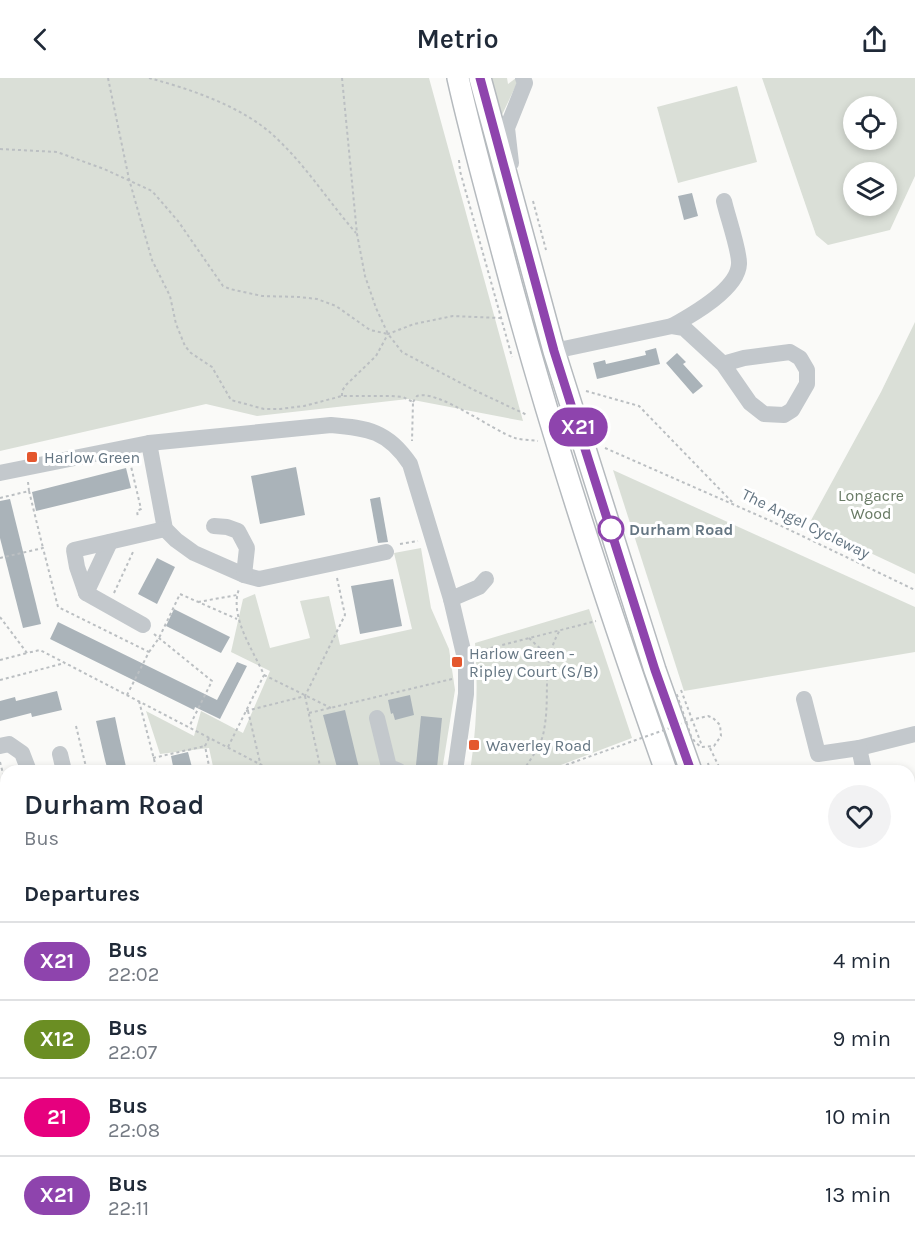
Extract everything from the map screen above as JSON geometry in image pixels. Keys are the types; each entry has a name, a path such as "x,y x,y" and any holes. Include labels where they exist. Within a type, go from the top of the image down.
{"main road":[{"path":"458,78 520,318 570,488 635,686 664,765"},
{"path":"480,78 554,351 655,670 689,765"}],"street":[{"path":"518,223 507,128 525,84 524,78"},
{"path":"554,351 672,326 694,315 720,294 735,279 739,264 724,201"},
{"path":"672,326 684,328 723,364 750,403 764,414 784,415 792,410 807,384 807,370 801,358 790,352 744,358 723,364"},
{"path":"0,473 149,443 331,425 358,428 382,435 400,448 410,464 451,599 464,654 466,694 456,765"},
{"path":"149,443 165,529 194,553 244,575 259,579 386,552"},
{"path":"214,526 238,531 247,548 244,575"},
{"path":"143,625 86,593 74,550 165,529"},
{"path":"86,593 110,542"},
{"path":"451,599 479,587 486,579"},
{"path":"804,699 818,753 859,748 915,734"},
{"path":"377,718 391,765"},
{"path":"0,746 9,744 22,753 27,765"},
{"path":"859,748 863,765"},
{"path":"60,754 63,765"}],"path":[{"path":"108,78 129,181 152,260 170,296 176,324 185,346 191,353 212,367 231,400 264,408 280,409 304,406 342,396 403,397 413,402"},
{"path":"148,78 191,90 245,116 272,134 302,164 357,234"},
{"path":"342,78 357,234 365,276 388,334 402,352 527,415"},
{"path":"0,149 57,152 152,191 194,242 223,286 230,289 262,296 317,300 336,306 370,330 388,334 414,324 453,316 501,318"},
{"path":"342,396 346,385 376,356 388,334"},
{"name":"The Angel Cycleway","path":"579,390 639,406 736,506 915,590"},
{"path":"410,464 413,402 417,396 428,395 472,415 513,438 545,442"},
{"path":"606,448 736,506"},
{"path":"25,468 58,607 149,652"},
{"path":"0,498 29,490"},
{"path":"386,552 390,546 432,538"},
{"path":"0,558 43,548"},
{"path":"320,765 305,696 345,615 334,564"},
{"path":"244,575 237,595 239,620 264,675 331,708"},
{"path":"127,695 149,652 159,638 180,594 239,620"},
{"path":"198,602 237,595"},
{"path":"0,617 27,653"},
{"path":"464,654 596,621"},
{"path":"143,625 212,681 189,727"},
{"path":"527,765 542,740 548,656 560,630"},
{"path":"529,638 548,656"},
{"path":"0,660 40,650 228,747 256,765"},
{"path":"0,680 65,663"},
{"path":"228,747 264,675"},
{"path":"309,713 466,675"},
{"path":"566,765 702,717 713,718 721,728 720,739 710,748 701,747 694,742 676,692"},
{"path":"247,711 305,696"},
{"path":"139,701 155,765"},
{"path":"247,711 260,765"},
{"path":"76,726 86,765"},
{"path":"209,738 205,746 209,765"},
{"path":"153,758 205,746"},
{"path":"710,748 718,765"}],"green space":[{"path":"0,78 429,78 523,421 408,399 257,416 206,404 0,451"},
{"path":"489,78 507,78 508,84 516,78 518,81 501,117"},
{"path":"762,78 915,78 915,176 897,215 897,162 843,162 843,216 896,216 890,230 828,245 816,235"},
{"path":"737,86 757,162 678,183 657,107"},
{"name":"Longacre Wood","path":"915,322 915,574 809,524 881,392"},
{"path":"613,470 915,607 915,652 684,691"},
{"path":"421,548 431,608 449,649 455,690 443,765 213,765 209,748 160,754 146,711 194,736 201,711 243,733 270,671 231,652 243,599 255,594 270,648 310,638 300,601 329,596 340,645 412,629 394,553"},
{"path":"589,609 632,738 561,765 471,765 476,707 475,643"}],"building":[{"path":"692,193 698,216 684,220 678,196"},
{"path":"656,348 660,364 597,379 593,363 605,360 606,364 646,355 645,351"},
{"path":"677,353 686,362 683,364 703,386 693,394 666,363"},
{"path":"296,467 305,515 260,524 251,476"},
{"path":"126,468 131,488 36,511 32,492"},
{"path":"380,497 388,542 378,543 370,499"},
{"path":"10,499 41,624 23,628 0,538 0,501"},
{"path":"157,558 175,567 157,604 138,594"},
{"path":"393,579 402,626 360,634 351,586"},
{"path":"174,609 230,637 221,653 166,626"},
{"path":"58,622 217,700 237,662 247,666 220,719 195,707 194,710 50,639"},
{"path":"57,691 62,710 32,717 31,713 0,721 0,701 15,697 16,701"},
{"path":"410,695 414,715 395,720 388,700"},
{"path":"345,710 359,765 336,765 323,715"},
{"path":"421,716 442,718 437,765 416,765"},
{"path":"115,717 126,765 107,765 96,721"},
{"path":"188,752 191,765 173,765 171,756"}],"bus line":[{"name":"X21","path":"480,78 554,351 655,670 689,765"}],"place":[{"name":"Harlow Green","path":"32,457"},
{"name":"Durham Road","path":"611,529"},
{"name":"Harlow Green - Ripley Court (S/B)","path":"457,662"},
{"name":"Waverley Road","path":"474,745"}]}
